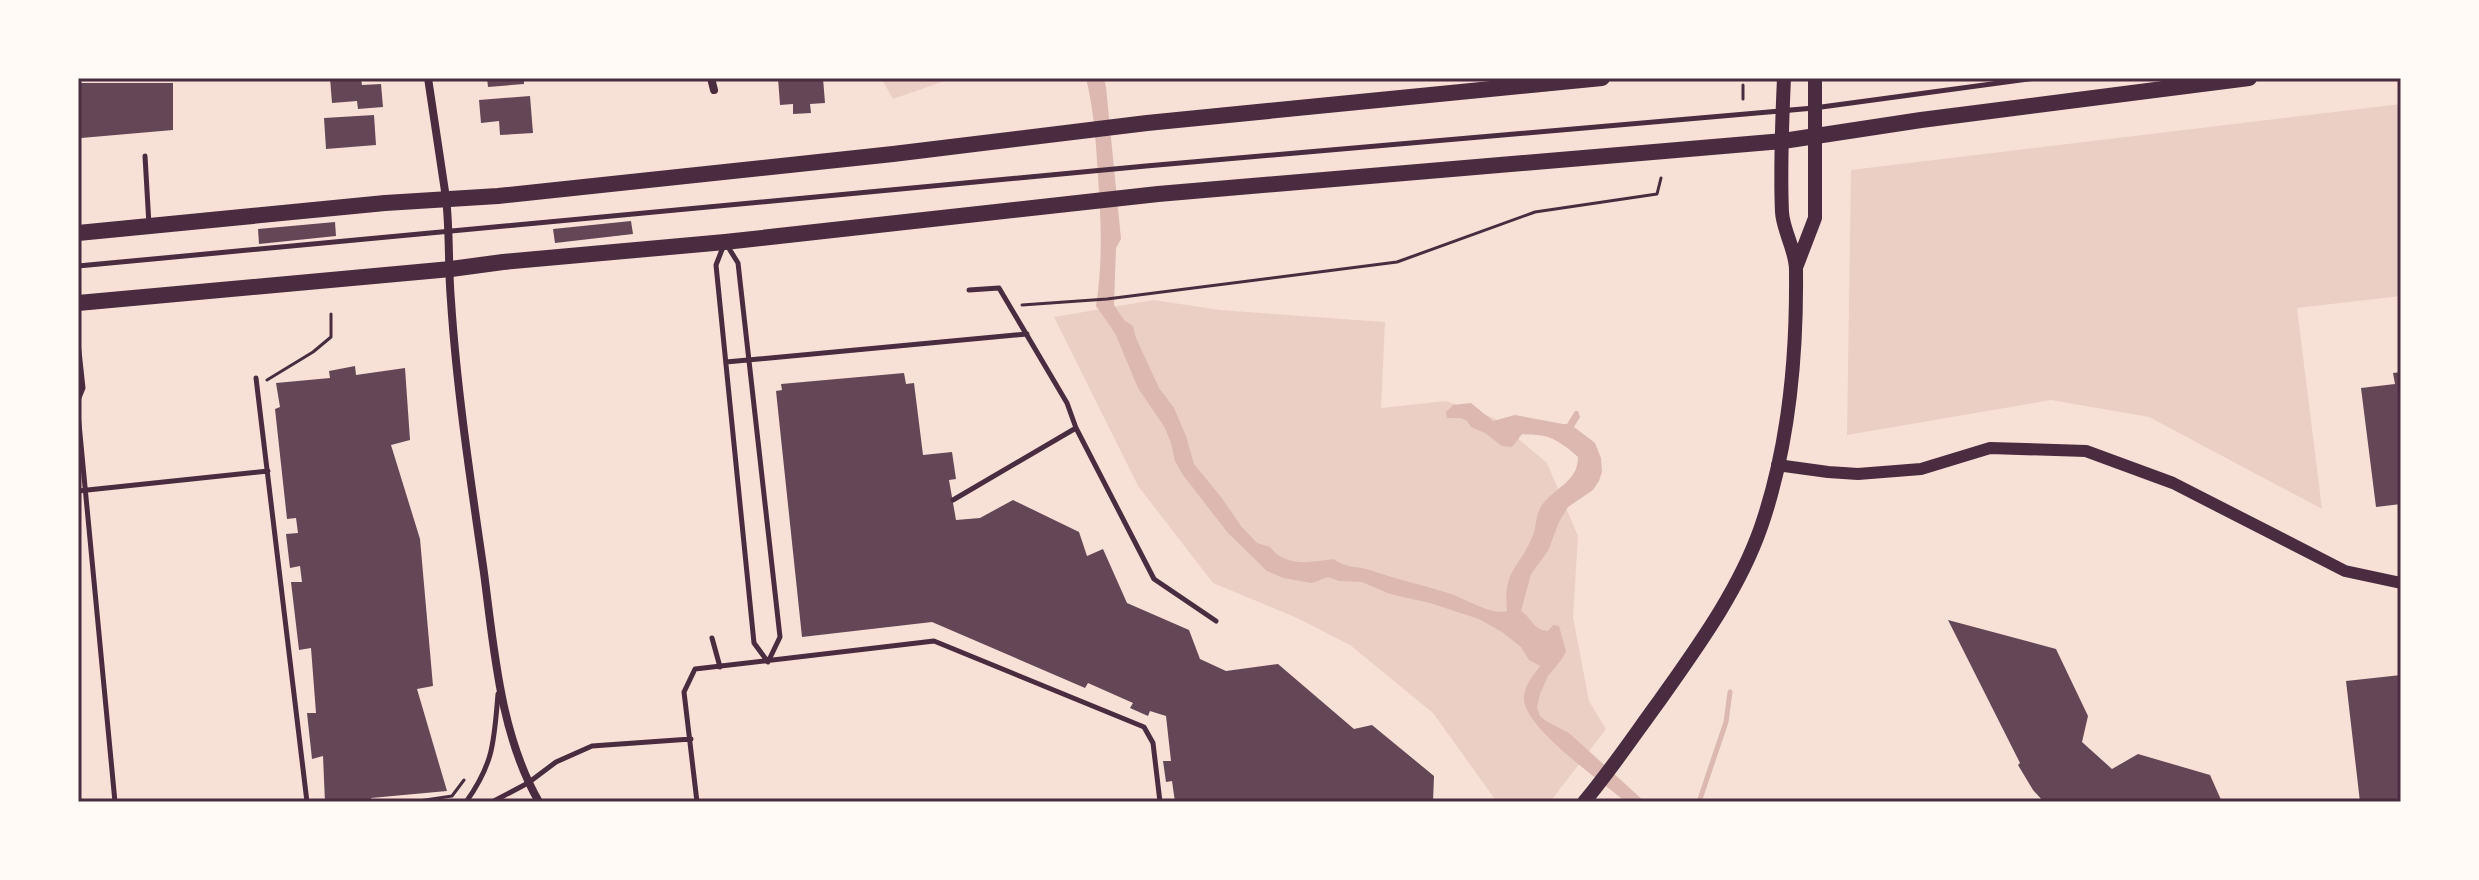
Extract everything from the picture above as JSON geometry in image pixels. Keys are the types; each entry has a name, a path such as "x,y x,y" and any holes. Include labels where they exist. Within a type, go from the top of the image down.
{"main road":[{"path":"78,233 877,156 1062,132 1602,78"},
{"path":"1584,802 1679,672 1743,571 1761,527 1789,408 1794,361 1797,266 1782,215 1784,78"},
{"path":"1797,266 1815,218 1815,78"},
{"path":"78,303 725,242 1158,194 1783,141 2249,78"}],"street":[{"path":"428,78 446,199 450,299 464,439 500,681 514,743 528,783 539,802"},
{"path":"711,78 714,90"},
{"path":"1777,465 1858,474 1921,469 1990,448 2086,451 2173,483 2345,571 2401,583"}],"lane":[{"path":"78,266 1146,166 1814,108 2036,78"},
{"path":"145,156 149,226"},
{"path":"725,242 738,263 780,637 768,662"},
{"path":"725,242 716,265 754,643 768,662"},
{"path":"969,290 999,288 1067,403 1076,428 1154,579 1216,621"},
{"path":"726,362 1027,334"},
{"path":"78,342 83,388 78,400"},
{"path":"256,378 307,802"},
{"path":"78,413 82,491 115,802"},
{"path":"953,500 1076,428"},
{"path":"82,491 268,471"},
{"path":"712,638 720,667"},
{"path":"697,802 684,692 695,669 934,641 1144,727 1153,743 1160,802"},
{"path":"466,802 490,761 500,681"},
{"path":"492,802 528,783 556,762 592,746 691,739"}],"path":[{"path":"1743,85 1743,99"},
{"path":"1010,306 1187,289 1397,262 1535,212 1657,194 1661,178"},
{"path":"266,381 331,337 331,314"},
{"path":"412,802 452,796 470,772"}],"shaded area":[{"path":"881,78 953,78 893,99"},
{"path":"1086,78 1104,78 1106,87 1121,239 1116,248 1114,305 1124,320 1133,326 1159,388 1174,408 1194,464 1257,543 1270,547 1276,554 1291,561 1334,559 1448,593 1486,609 1507,611 1507,586 1528,547 1540,509 1574,473 1578,457 1559,442 1542,436 1522,434 1512,447 1502,446 1471,427 1467,421 1447,418 1446,412 1453,405 1471,403 1493,421 1515,415 1567,424 1578,411 1580,417 1574,427 1595,443 1602,472 1593,490 1568,507 1548,551 1531,574 1521,611 1543,630 1548,631 1553,625 1559,626 1566,651 1548,676 1537,707 1540,716 1569,733 1645,802 1626,802 1537,725 1528,712 1524,695 1540,666 1529,660 1521,647 1502,632 1479,619 1390,594 1362,582 1328,577 1312,583 1283,578 1267,571 1228,533 1183,475 1175,461 1165,428 1138,388 1115,333 1096,306 1100,209 1094,127"},
{"path":"2401,104 2401,296 2297,308 2322,509 2149,417 2051,400 1847,435 1851,170"},
{"path":"1154,300 1220,310 1385,322 1381,408 1446,401 1494,418 1547,463 1578,536 1573,617 1589,701 1606,729 1550,802 1497,802 1433,713 1350,645 1297,618 1213,583 1138,486 1054,317"}],"building":[{"path":"330,78 361,78 362,85 381,84 383,107 358,109 357,101 332,103"},
{"path":"487,78 524,78 524,84 488,87"},
{"path":"778,78 823,78 825,103 810,104 811,113 793,114 793,104 780,105"},
{"path":"78,83 173,83 173,130 81,138 78,147"},
{"path":"530,96 533,133 500,135 499,121 481,123 479,100"},
{"path":"374,115 376,145 326,149 324,118"},
{"path":"631,221 633,234 555,243 553,229"},
{"path":"335,222 336,236 259,244 258,229"},
{"path":"355,366 356,375 405,368 410,440 391,445 420,539 433,686 417,689 447,791 371,798 371,802 325,802 323,756 312,759 307,713 316,713 311,648 299,650 291,582 302,582 300,566 290,568 286,534 298,533 296,518 287,519 275,409 280,407 276,383 330,378 329,371"},
{"path":"2401,372 2401,504 2376,507 2361,388 2395,384 2393,373"},
{"path":"904,373 906,384 914,383 923,455 952,452 956,479 949,480 956,520 980,518 1013,500 1079,532 1087,556 1103,549 1127,603 1189,630 1200,659 1226,671 1278,664 1354,729 1372,725 1434,776 1433,802 1175,802 1172,781 1166,782 1163,761 1171,761 1166,716 1150,711 1148,716 1130,708 1133,703 1088,683 1085,688 932,622 802,637 776,391 782,390 781,384"},
{"path":"1948,620 2056,649 2088,716 2082,742 2112,769 2138,754 2210,775 2222,802 2044,802 2018,765 2020,763"},
{"path":"2401,675 2401,802 2360,802 2346,681"}],"waterway":[{"path":"1699,802 1726,722 1730,692"}]}
